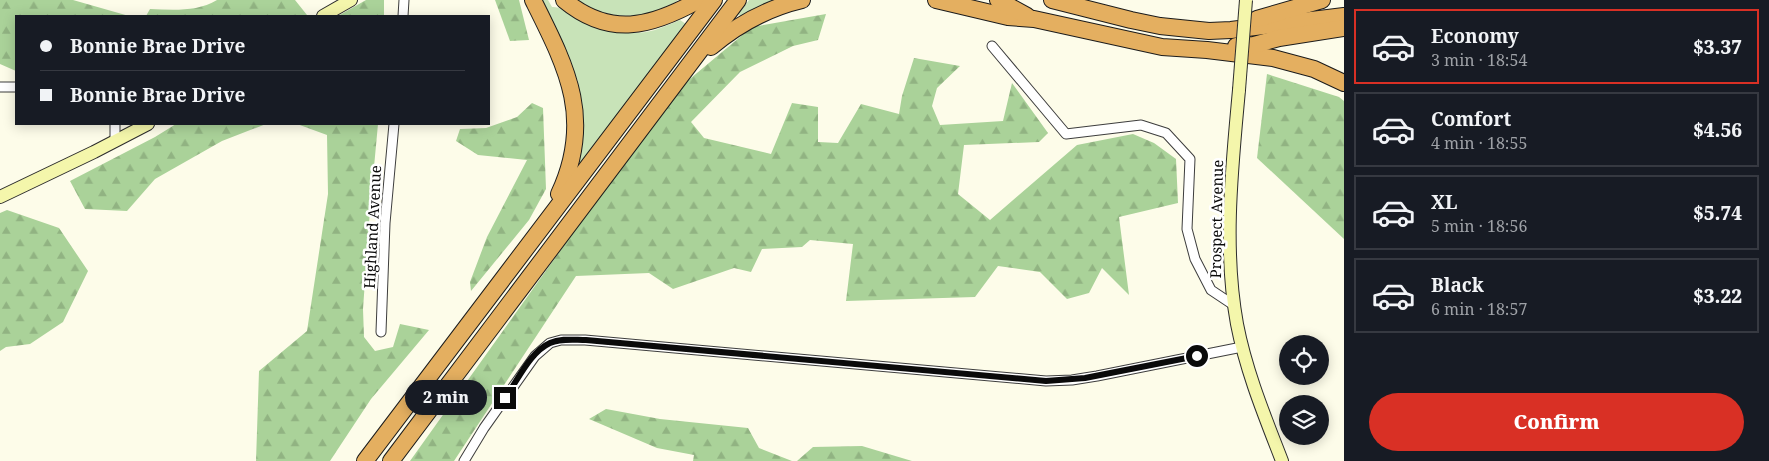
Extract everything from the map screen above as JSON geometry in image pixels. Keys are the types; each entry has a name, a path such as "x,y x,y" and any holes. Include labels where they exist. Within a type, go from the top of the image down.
{"highway":[{"path":"533,0 565,68 575,106 576,132 572,158 565,182 548,219"},
{"path":"564,0 579,11 600,20 632,25 663,18 699,0"},
{"path":"365,461 714,0"},
{"path":"390,461 738,0"},
{"path":"692,63 718,41 743,24 768,12 802,0"},
{"path":"936,0 1008,18 1034,19 1162,47 1273,58 1314,70 1344,84"},
{"path":"998,0 1034,19"},
{"path":"1052,0 1140,22 1208,32 1344,16"},
{"path":"1208,32 1322,0"},
{"path":"1206,50 1254,45 1279,38 1344,28"}],"street":[{"path":"320,15 337,0"},
{"path":"325,15 351,0"},
{"path":"403,15 404,0"},
{"name":"Prospect Avenue","path":"1246,0 1230,228 1232,276 1242,347 1282,461"},
{"path":"992,46 1066,134 1141,125 1166,133 1190,159 1187,229 1194,259 1211,290 1235,306"},
{"path":"0,87 15,86"},
{"path":"115,125 116,141"},
{"path":"0,197 146,125"},
{"name":"Highland Avenue","path":"382,332 385,223 394,125"},
{"path":"464,461 528,364 545,346 561,340 586,340 1060,382 1242,347"}],"green space":[{"path":"0,0 73,0 126,15 15,15 15,71 0,64"},
{"path":"217,0 295,0 307,15 147,15 150,9 176,10 201,7"},
{"path":"366,0 384,0 384,15 340,15"},
{"path":"495,0 519,0 529,40 510,41"},
{"path":"540,0 548,0 552,7 563,10 588,24 617,32 646,32 680,20 686,24 579,168 575,168 582,113 578,81"},
{"path":"577,0 678,0 649,13 624,16 607,14"},
{"path":"749,0 776,0 741,16 738,15"},
{"path":"826,14 818,40 793,46 740,72 691,122 704,138 771,154 792,103 818,107 818,142 838,143 861,104 899,114 902,96 914,58 960,66 937,88 932,106 940,125 1003,121 1012,83 1048,133 1039,142 964,145 958,194 990,220 1077,145 1133,134 1154,143 1176,159 1178,203 1119,217 1129,295 1102,268 1089,293 1067,299 1040,272 998,266 975,297 846,301 853,244 810,240 802,247 762,249 751,272 734,268 673,289 649,273 576,276 454,461 410,461 590,209 685,83 752,27"},
{"path":"1267,74 1339,97 1344,101 1344,239 1257,158"},
{"path":"532,103 543,108 546,189 529,220 471,291 470,282 487,237 527,160 478,155 456,141 460,129 486,128 517,117"},
{"path":"174,125 263,125 222,141 155,179 127,211 85,209 70,181"},
{"path":"300,125 378,125 363,309 364,337 375,351 393,347 400,324 429,330 371,399 330,461 256,461 259,371 307,331 328,194 327,135"},
{"path":"7,210 59,228 88,271 63,322 30,344 6,347 0,351 0,213"},
{"path":"606,409 660,419 748,428 759,448 792,461 693,461 694,455 657,448 589,419"},
{"path":"862,446 912,461 797,461 813,447"}],"route":[{"path":"505,398 528,364 545,346 555,341 566,340 586,340 769,358 1060,382 1197,356"}]}
